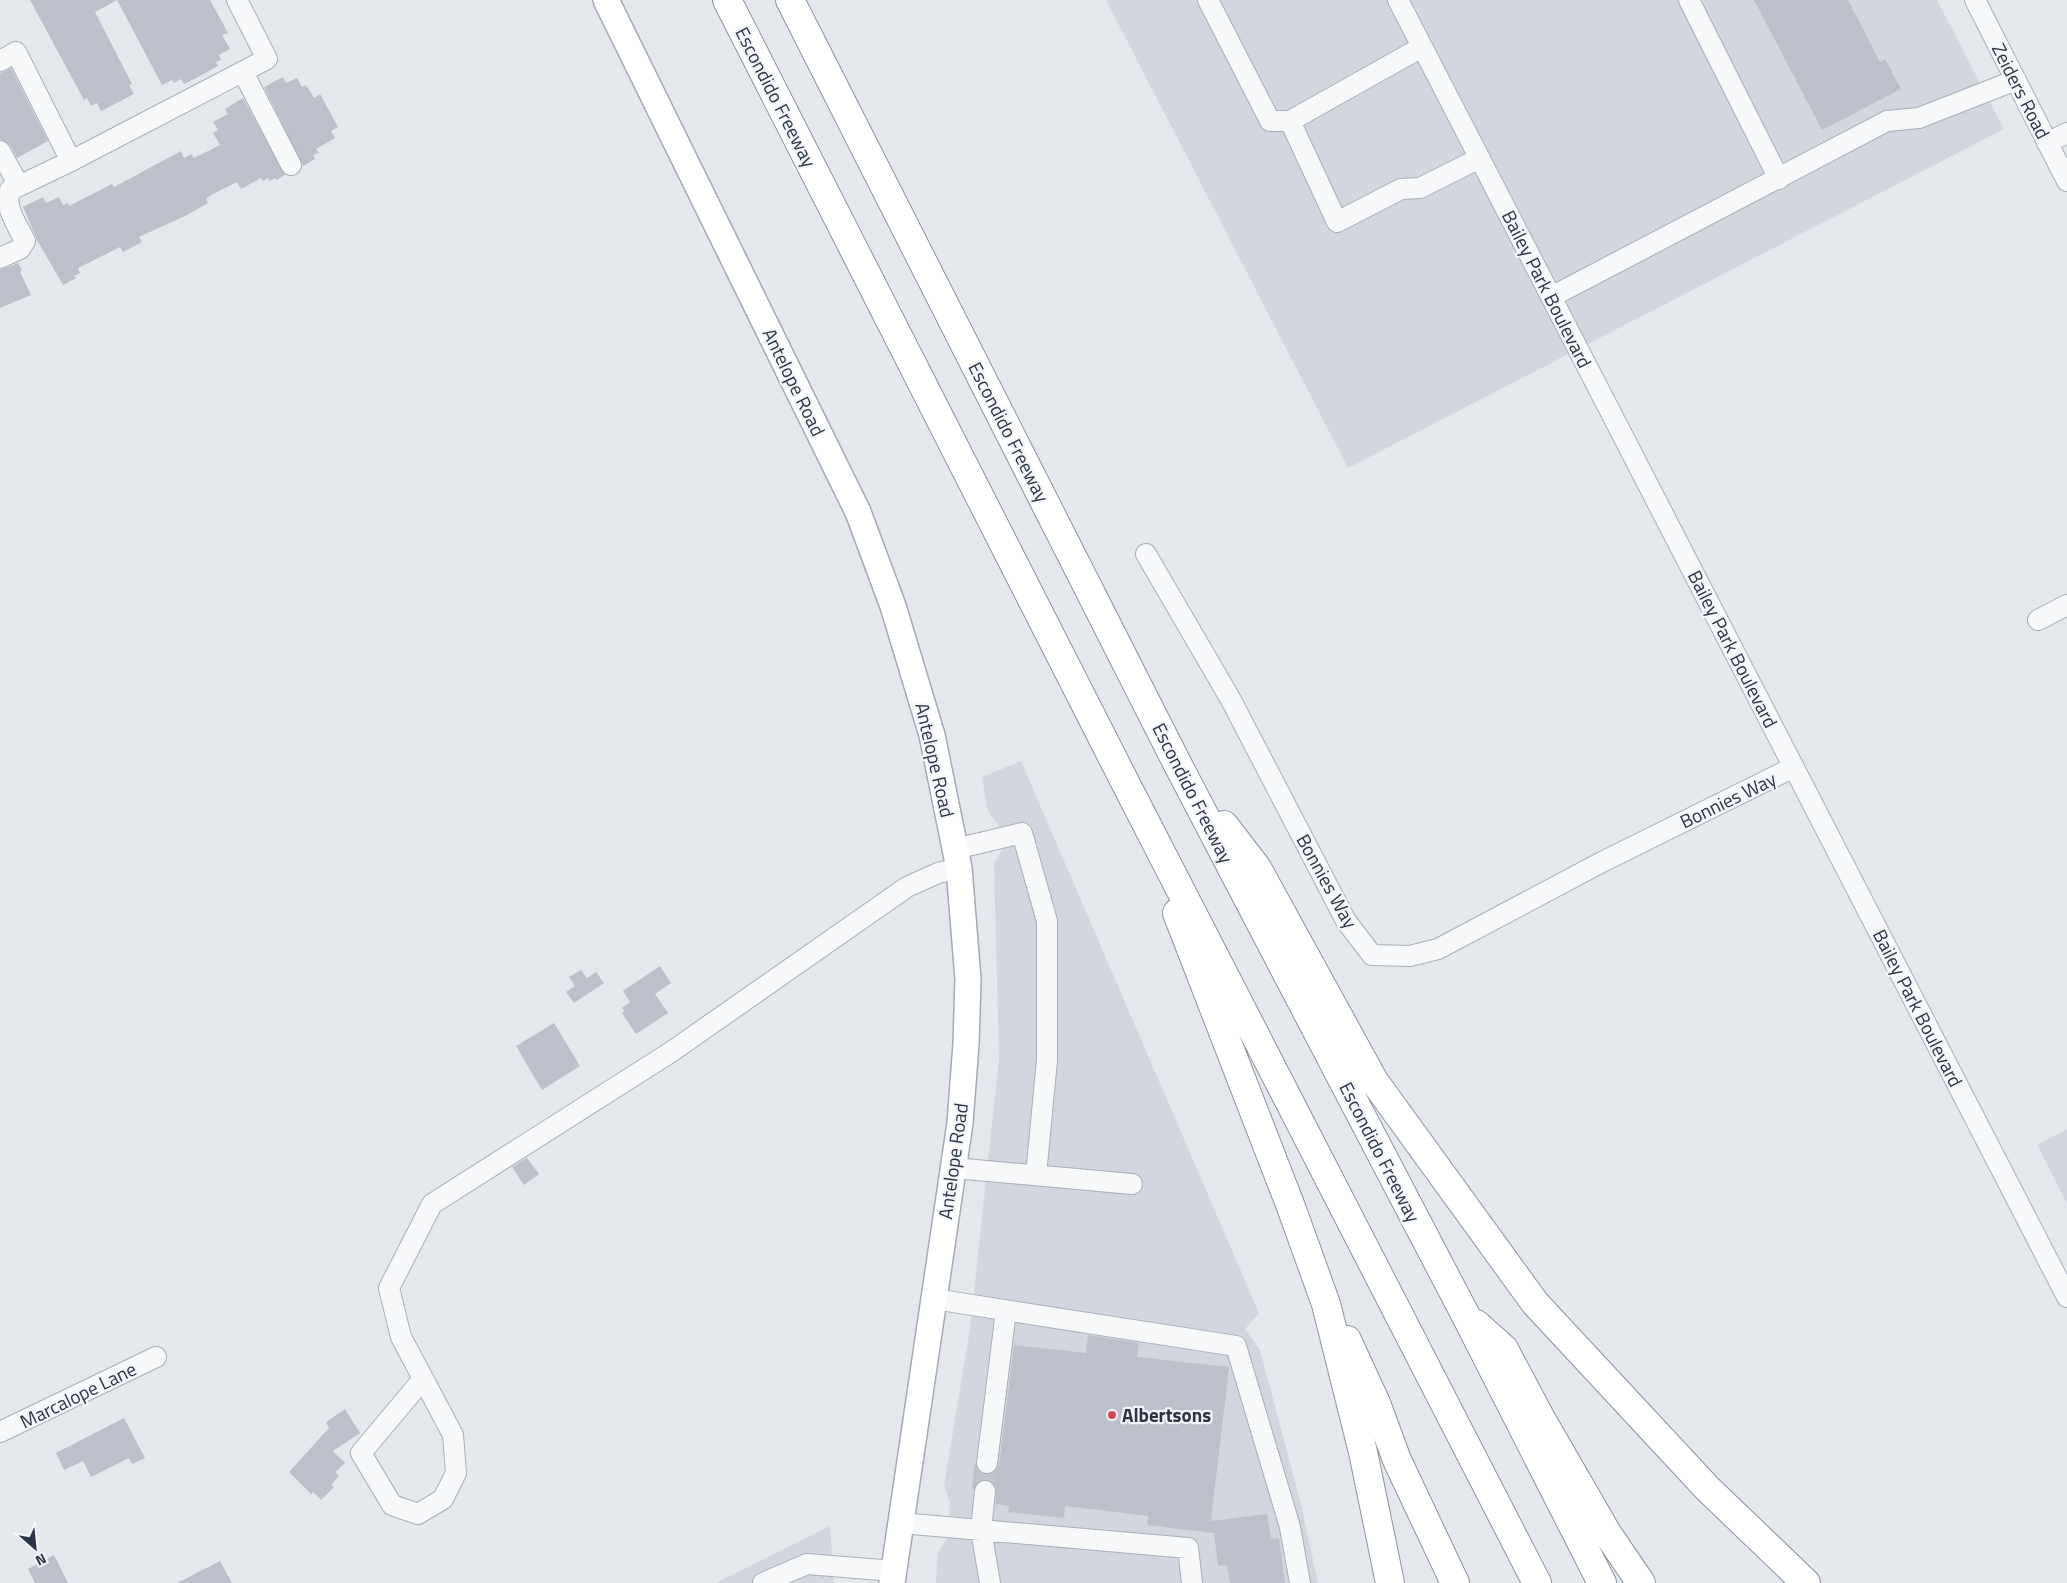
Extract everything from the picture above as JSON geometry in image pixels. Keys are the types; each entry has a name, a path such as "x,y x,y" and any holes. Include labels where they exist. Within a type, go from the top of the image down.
{"highway":[{"name":"Escondido Freeway","path":"727,0 1128,788 1537,1583"},
{"name":"Escondido Freeway","path":"790,0 1178,765 1466,1316 1602,1583"},
{"path":"1178,765 1257,868 1374,1082 1534,1303 1707,1488 1806,1583"},
{"path":"1128,788 1288,1198 1326,1304 1365,1461 1390,1583"},
{"path":"1326,1304 1349,1343 1376,1403 1397,1460 1455,1583"},
{"path":"1466,1316 1504,1349 1607,1533 1640,1583"}],"main road":[{"name":"Antelope Road","path":"606,0 858,512 894,606 932,735 957,858 968,979 966,1044 960,1123 893,1577"}],"street":[{"path":"0,258 20,249 25,241 9,210 7,199 10,190 71,161 267,59 237,0"},
{"path":"1208,0 1270,121 1290,121 1422,47"},
{"name":"Bailey Park Boulevard","path":"1398,0 2065,1287"},
{"path":"1689,0 1779,179"},
{"name":"Zeiders Road","path":"1975,0 2067,181"},
{"path":"0,61 16,52 71,161"},
{"path":"243,72 291,165"},
{"path":"1551,297 1887,121 1918,118 2016,80"},
{"path":"1290,121 1338,222 1401,189 1420,188 1480,158"},
{"path":"2048,143 2067,133"},
{"path":"0,151 19,186"},
{"name":"Bonnies Way","path":"1146,554 1231,700 1346,921 1372,955 1410,956 1438,950 1602,862 1794,767"},
{"path":"2038,620 2067,605"},
{"path":"423,1379 361,1454 392,1505 418,1514 443,1499 456,1473 453,1435 401,1337 389,1288 432,1204 671,1052 907,887 938,873 957,858 1022,834 1047,921 1047,1060 1036,1175"},
{"path":"954,1168 1132,1184"},
{"path":"934,1299 1236,1346 1290,1527 1300,1583"},
{"path":"987,1463 1006,1310"},
{"name":"Marcalope Lane","path":"0,1432 156,1357"},
{"path":"985,1491 981,1530 990,1583"},
{"path":"901,1523 1188,1548 1192,1583"},
{"path":"763,1583 807,1564 893,1577"}],"shaded area":[{"path":"1106,0 1937,0 2004,129 1348,468"},
{"path":"1021,761 1259,1313 1245,1329 1260,1350 1301,1504 1318,1583 936,1583 938,1552 947,1539 950,1503 944,1486 970,1329 999,1059 994,863 1004,847 998,824 988,812 982,777"},
{"path":"2067,1129 2067,1204 2037,1145"},
{"path":"830,1526 834,1583 716,1583"}],"building":[{"path":"30,0 117,0 95,12 132,84 129,85 134,94 101,111 97,103 91,106 87,98 84,100"},
{"path":"117,0 210,0 228,33 222,35 230,49 219,55 221,60 216,62 218,66 196,78 184,84 181,79 174,83 172,80 162,85"},
{"path":"1754,0 1848,0 1880,62 1885,59 1901,89 1822,130"},
{"path":"11,68 48,141 17,158 10,145 0,139 0,73"},
{"path":"283,77 286,83 297,78 302,87 306,85 314,98 320,94 338,127 331,131 335,138 316,149 319,153 313,155 315,159 303,166 264,87"},
{"path":"243,98 285,175 270,181 268,178 263,181 261,178 241,189 237,182 211,195 206,199 208,203 187,215 139,237 142,242 123,252 120,247 78,268 80,273 74,276 76,278 63,285 37,240 23,207 43,197 46,203 59,197 63,205 68,203 69,206 112,184 114,187 181,151 184,158 191,154 194,158 220,145 213,133 218,130 213,122 228,114 225,109"},
{"path":"18,263 22,270 20,272 31,295 0,308 0,270"},
{"path":"660,966 671,983 655,994 668,1013 636,1034 622,1013 625,1011 622,1008 630,1002 623,991"},
{"path":"581,970 587,978 596,972 604,983 574,1003 566,992 575,986 569,977"},
{"path":"554,1023 580,1066 542,1090 516,1046"},
{"path":"527,1158 539,1174 524,1185 512,1167"},
{"name":"Albertsons","path":"1088,1335 1139,1343 1137,1357 1229,1367 1211,1521 1267,1514 1271,1539 1279,1538 1285,1583 1230,1583 1227,1565 1218,1566 1214,1533 1147,1525 1148,1516 1065,1506 1064,1518 1008,1512 1009,1506 996,1504 996,1487 992,1481 981,1480 972,1490 975,1463 979,1472 986,1475 992,1474 999,1465 1014,1345 1086,1353"},
{"path":"345,1409 360,1433 333,1451 345,1463 335,1472 339,1476 331,1485 334,1487 321,1500 313,1492 311,1494 289,1472 329,1428 326,1422"},
{"path":"124,1418 145,1458 132,1464 129,1458 91,1477 83,1461 64,1470 56,1453"},
{"path":"54,1555 68,1583 35,1583 28,1569"},
{"path":"220,1561 232,1583 177,1583"}],"tunnel":[{"path":"985,1491 987,1463"}],"place":[{"name":"Albertsons","path":"1112,1415"}]}
